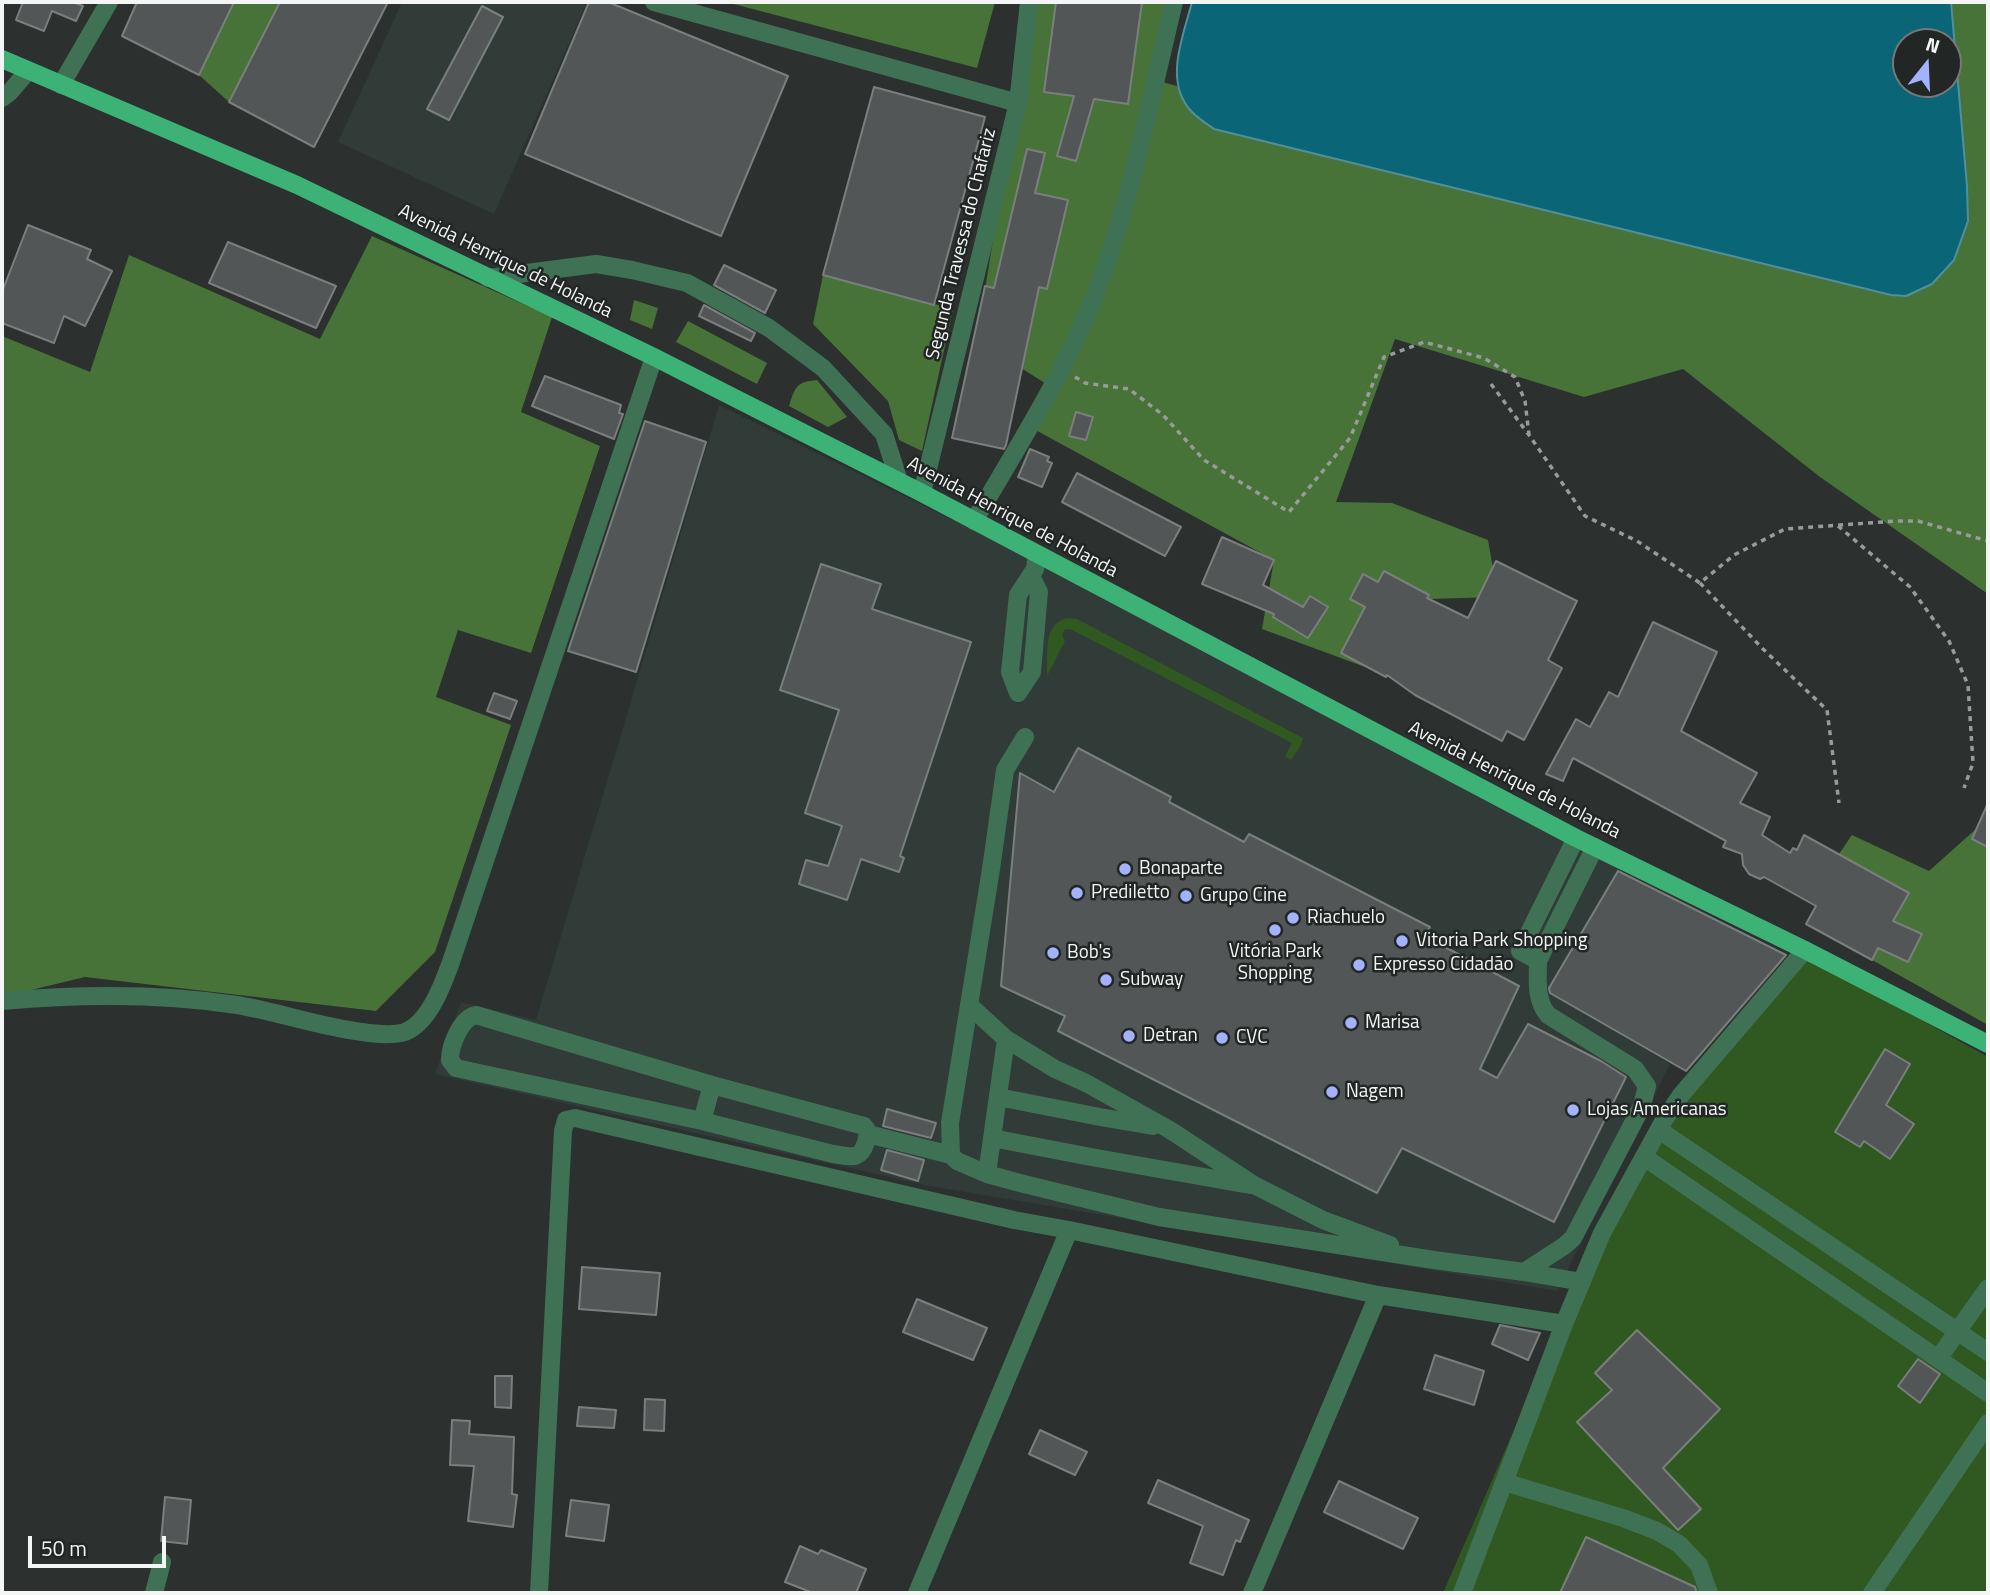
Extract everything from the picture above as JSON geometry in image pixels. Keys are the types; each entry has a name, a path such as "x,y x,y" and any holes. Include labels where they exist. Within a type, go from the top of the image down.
{"main road":[{"name":"Avenida Henrique de Holanda","path":"2,60 297,185 654,357 922,493 1581,841 1805,950 1988,1044"}],"street":[{"path":"61,85 109,2"},
{"path":"654,2 686,6 1018,103"},
{"name":"Segunda Travessa do Chafariz","path":"922,493 1018,103 1029,2"},
{"path":"974,521 1030,427 1077,338 1108,261 1130,184 1174,2"},
{"path":"2,98 28,71"},
{"path":"488,278 597,264 688,283 769,328 823,368 884,434 899,481"},
{"path":"2,1001 91,995 170,997 239,1005 335,1028 382,1034 406,1031 421,1021 434,1002 451,962 654,357"},
{"path":"1026,622 1046,623 1047,598 1035,584 1037,554"},
{"path":"1018,693 1010,672 1026,622 1018,595 1035,584"},
{"path":"951,1154 950,1124 1005,770 1025,737"},
{"path":"1524,953 1581,841"},
{"path":"1524,1272 1573,1238 1642,1107 1647,1092 1646,1082 1635,1069 1548,1015 1543,1009 1524,953 1581,841"},
{"path":"1462,1593 1564,1324 1602,1233 1681,1095 1805,950"},
{"path":"969,1005 1006,1039 1055,1069 1086,1083 1170,1130 1254,1185 1323,1220 1434,1260"},
{"path":"477,1015 712,1085 864,1126 868,1134 861,1153 853,1157 833,1154 702,1121 456,1068 450,1056 463,1023 469,1017 477,1015"},
{"path":"987,1174 1006,1039"},
{"path":"702,1121 712,1085"},
{"path":"998,1097 1170,1130"},
{"path":"540,1593 563,1131 566,1120 575,1118 1014,1220 1378,1295 1564,1324"},
{"path":"1659,1130 1988,1352"},
{"path":"868,1134 951,1154 957,1161 987,1174 1159,1217 1582,1282"},
{"path":"992,1138 1254,1185"},
{"path":"1644,1157 1988,1393"},
{"path":"917,1593 1069,1230"},
{"path":"1801,1265 1818,1237"},
{"path":"1938,1359 1988,1288"},
{"path":"1252,1593 1378,1295"},
{"path":"1872,1593 1988,1423"},
{"path":"1504,1482 1657,1531 1679,1544 1699,1565 1709,1593"},
{"path":"154,1593 162,1562"}],"path":[{"path":"1061,369 1085,383 1129,388 1163,415 1204,460 1289,512 1350,438 1384,357 1424,342 1484,358 1515,377 1525,401 1529,435"},
{"path":"1491,384 1586,516 1637,541 1700,583 1763,649 1827,710 1839,803"},
{"path":"1700,583 1734,555 1785,528 1918,521 1988,541"},
{"path":"1836,525 1910,587 1949,641 1968,685 1973,763 1964,788"}],"shaded area":[{"path":"402,2 587,2 494,214 338,142"},
{"path":"719,405 1022,554 1620,868 1548,991 1670,1064 1557,1291 929,1186 435,1074 461,1002 536,1020"}],"green space":[{"path":"234,2 280,2 229,102 199,75"},
{"path":"726,2 995,2 977,68"},
{"path":"1031,2 1171,2 1155,80 1177,86 1191,111 1215,129 1866,290 1967,186 1959,98 1962,98 1962,28 1953,28 1951,2 1988,2 1988,594 1820,477 1683,369 1584,397 1395,339 1336,502 1392,503 1488,540 1498,597 1428,599 1387,675 1262,629 1274,560 1030,427 1051,387 977,340"},
{"path":"372,236 552,317 521,412 600,446 531,653 458,630 436,697 511,725 435,952 376,1011 85,977 2,997 2,336 90,372 129,255 320,339"},
{"path":"823,275 953,309 922,451 899,440 888,401 813,324"},
{"path":"634,300 658,308 652,329 630,320"},
{"path":"688,321 767,363 757,384 676,342"},
{"path":"817,380 847,417 828,427 789,406 800,384"},
{"path":"1077,619 1303,738 1301,745 1291,760 1285,757 1292,743 1072,630 1065,629 1062,635 1065,641 1047,676 1050,633 1060,621"},
{"path":"1988,815 1988,1025 1872,960 1909,893 1839,854 1852,835 1929,871 1986,820"},
{"path":"1806,956 1988,1057 1988,1593 1443,1593 1601,1230 1664,1117"}],"water":[{"path":"1192,2 1951,2 1953,28 1892,28 1892,98 1959,98 1968,221 1954,260 1932,284 1906,296 1891,295 1214,129 1192,112 1183,100 1177,73 1180,44"}],"building":[{"path":"23,2 72,2 83,6 76,21 52,11 44,31 16,20"},
{"path":"137,2 234,2 199,75 122,36"},
{"path":"280,2 388,2 314,147 229,102"},
{"path":"589,2 608,2 788,76 721,236 525,154"},
{"path":"1056,2 1142,2 1128,104 1094,99 1076,161 1057,156 1074,96 1044,92"},
{"path":"482,6 503,17 449,120 427,109"},
{"path":"874,87 985,117 934,305 823,275"},
{"path":"1027,149 1045,153 1035,193 1068,200 1047,289 1039,287 1004,449 952,438 985,286 994,288"},
{"path":"28,225 91,250 87,259 112,271 85,326 64,316 54,343 2,323 2,292"},
{"path":"228,242 336,286 316,328 209,283"},
{"path":"724,265 776,290 765,313 714,285"},
{"path":"704,305 755,333 751,341 699,316"},
{"path":"545,376 621,405 619,413 623,414 614,439 532,406"},
{"path":"1076,412 1093,417 1086,440 1069,436"},
{"path":"645,421 706,442 636,672 568,651"},
{"path":"1030,449 1049,457 1047,461 1052,463 1042,487 1018,477"},
{"path":"1077,473 1181,527 1165,556 1062,502"},
{"path":"1222,537 1274,560 1263,585 1303,607 1310,596 1328,607 1308,638 1273,617 1274,614 1202,584"},
{"path":"1496,561 1577,601 1548,660 1562,668 1524,740 1507,731 1502,741 1415,695 1387,675 1386,677 1341,653 1365,607 1350,599 1363,574 1378,582 1384,571 1429,595 1427,598 1468,618"},
{"path":"821,564 881,584 872,609 971,642 900,856 904,858 899,872 861,859 847,900 799,884 806,860 828,866 842,826 805,813 839,710 780,690"},
{"path":"1653,622 1717,652 1681,731 1757,773 1740,803 1770,817 1762,835 1790,853 1793,848 1797,850 1804,835 1909,893 1893,921 1922,934 1908,962 1878,948 1872,960 1806,924 1816,906 1764,877 1760,879 1749,874 1743,865 1742,854 1723,847 1726,841 1573,758 1563,781 1546,774 1576,719 1590,727 1609,692 1618,697"},
{"path":"494,693 517,701 510,719 487,711"},
{"name":"Vitória Park Shopping","path":"1078,748 1171,797 1169,802 1244,842 1249,834 1430,927 1424,936 1519,986 1480,1069 1497,1078 1528,1024 1601,1061 1626,1077 1554,1222 1402,1148 1377,1193 1058,1031 1065,1016 1001,986 1020,773 1054,792"},
{"path":"1988,803 1988,847 1972,839"},
{"path":"1618,871 1786,955 1686,1071 1550,993 1549,988"},
{"path":"1885,1049 1910,1064 1886,1105 1914,1124 1890,1159 1864,1141 1860,1147 1835,1132"},
{"path":"887,1109 936,1123 931,1138 883,1126"},
{"path":"887,1150 924,1160 918,1181 881,1170"},
{"path":"582,1267 660,1273 656,1315 579,1309"},
{"path":"917,1299 987,1328 973,1360 903,1332"},
{"path":"1500,1325 1540,1333 1528,1360 1492,1344"},
{"path":"1637,1330 1720,1409 1663,1468 1701,1509 1678,1530 1577,1422 1612,1390 1595,1373"},
{"path":"1435,1355 1484,1371 1474,1405 1424,1389"},
{"path":"1918,1359 1940,1374 1920,1403 1898,1386"},
{"path":"495,1376 512,1376 511,1408 495,1407"},
{"path":"645,1399 665,1400 664,1431 644,1430"},
{"path":"579,1407 616,1410 614,1428 577,1426"},
{"path":"452,1420 470,1421 469,1434 514,1437 512,1494 517,1495 513,1527 468,1521 474,1466 450,1465"},
{"path":"1040,1430 1087,1452 1075,1475 1029,1454"},
{"path":"1158,1480 1249,1520 1240,1542 1236,1540 1223,1575 1190,1563 1203,1526 1148,1503"},
{"path":"1339,1481 1418,1518 1403,1549 1324,1512"},
{"path":"165,1497 191,1500 187,1544 161,1541"},
{"path":"571,1500 609,1505 604,1541 566,1536"},
{"path":"1586,1537 1695,1587 1697,1593 1560,1593"},
{"path":"800,1546 818,1554 821,1550 866,1569 856,1593 813,1593 785,1582"}],"place":[{"name":"Bonaparte","path":"1125,869"},
{"name":"Prediletto","path":"1077,893"},
{"name":"Grupo Cine","path":"1186,896"},
{"name":"Riachuelo","path":"1293,918"},
{"name":"Vitória Park Shopping","path":"1275,930"},
{"name":"Vitoria Park Shopping","path":"1402,941"},
{"name":"Bob's","path":"1053,953"},
{"name":"Expresso Cidadão","path":"1359,965"},
{"name":"Subway","path":"1106,980"},
{"name":"Marisa","path":"1351,1023"},
{"name":"Detran","path":"1129,1036"},
{"name":"CVC","path":"1222,1038"},
{"name":"Nagem","path":"1332,1092"},
{"name":"Lojas Americanas","path":"1573,1110"}]}
